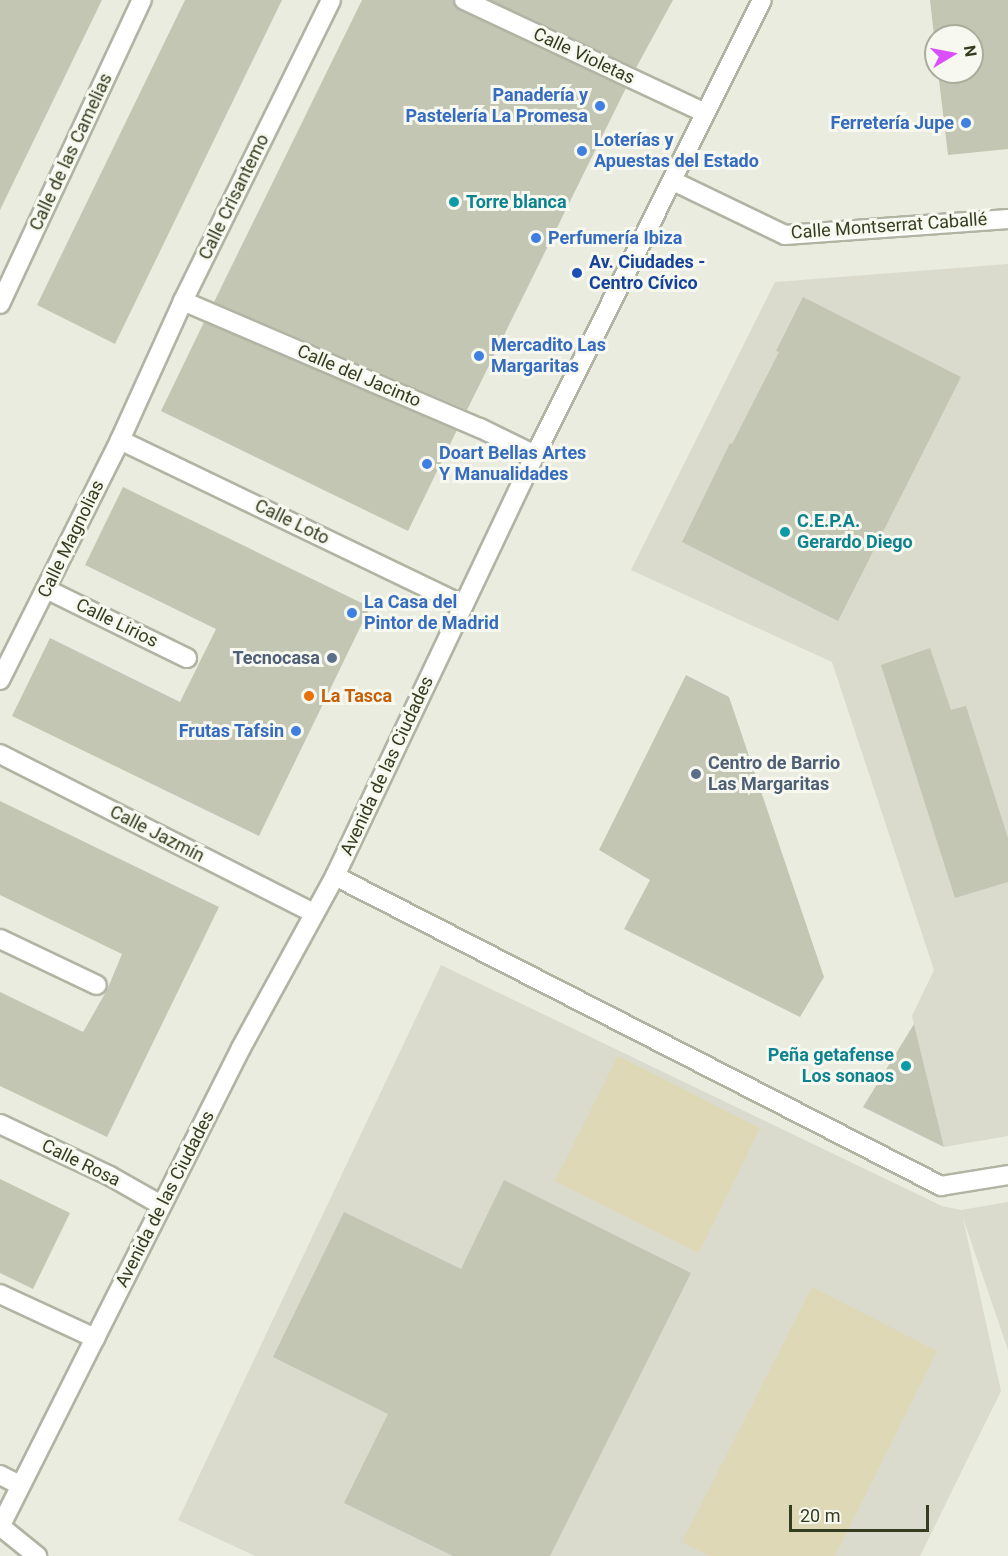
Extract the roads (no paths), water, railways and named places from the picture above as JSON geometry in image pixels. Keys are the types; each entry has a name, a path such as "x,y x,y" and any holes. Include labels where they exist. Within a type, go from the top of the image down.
{"street":[{"name":"Calle de las Camelias","path":"0,304 142,0"},
{"name":"Calle Crisantemo","path":"141,397 183,301 331,0"},
{"name":"Calle Violetas","path":"464,0 705,113"},
{"name":"Avenida de las Ciudades","path":"0,1527 241,1048 335,876 535,455 762,0"},
{"name":"Calle Montserrat Caballé","path":"673,181 785,234 1008,219"},
{"name":"Calle del Jacinto","path":"183,301 480,428 535,455"},
{"name":"Calle Magnolias","path":"0,680 141,397"},
{"name":"Calle Loto","path":"120,440 463,605"},
{"name":"Calle Lirios","path":"46,589 187,658"},
{"name":"Calle Jazmín","path":"0,754 314,914"},
{"path":"335,876 941,1186 1008,1175"},
{"path":"0,939 98,985"},
{"name":"Calle Rosa","path":"0,1124 110,1176 161,1205"},
{"path":"0,1294 95,1338"},
{"path":"0,1475 20,1485"},
{"path":"0,1527 37,1556"}],"place":[{"name":"Panadería y Pastelería La Promesa","path":"600,106"},
{"name":"Ferretería Jupe","path":"966,123"},
{"name":"Loterías y Apuestas del Estado","path":"582,151"},
{"name":"Torre blanca","path":"454,202"},
{"name":"Perfumería Ibiza","path":"536,238"},
{"name":"Av. Ciudades - Centro Cívico","path":"577,273"},
{"name":"Mercadito Las Margaritas","path":"479,356"},
{"name":"Doart Bellas Artes Y Manualidades","path":"427,464"},
{"name":"C.E.P.A. Gerardo Diego","path":"785,532"},
{"name":"La Casa del Pintor de Madrid","path":"352,613"},
{"name":"Tecnocasa","path":"332,658"},
{"name":"La Tasca","path":"309,696"},
{"name":"Frutas Tafsin","path":"296,731"},
{"name":"Centro de Barrio Las Margaritas","path":"696,774"},
{"name":"Peña getafense Los sonaos","path":"906,1066"}]}
